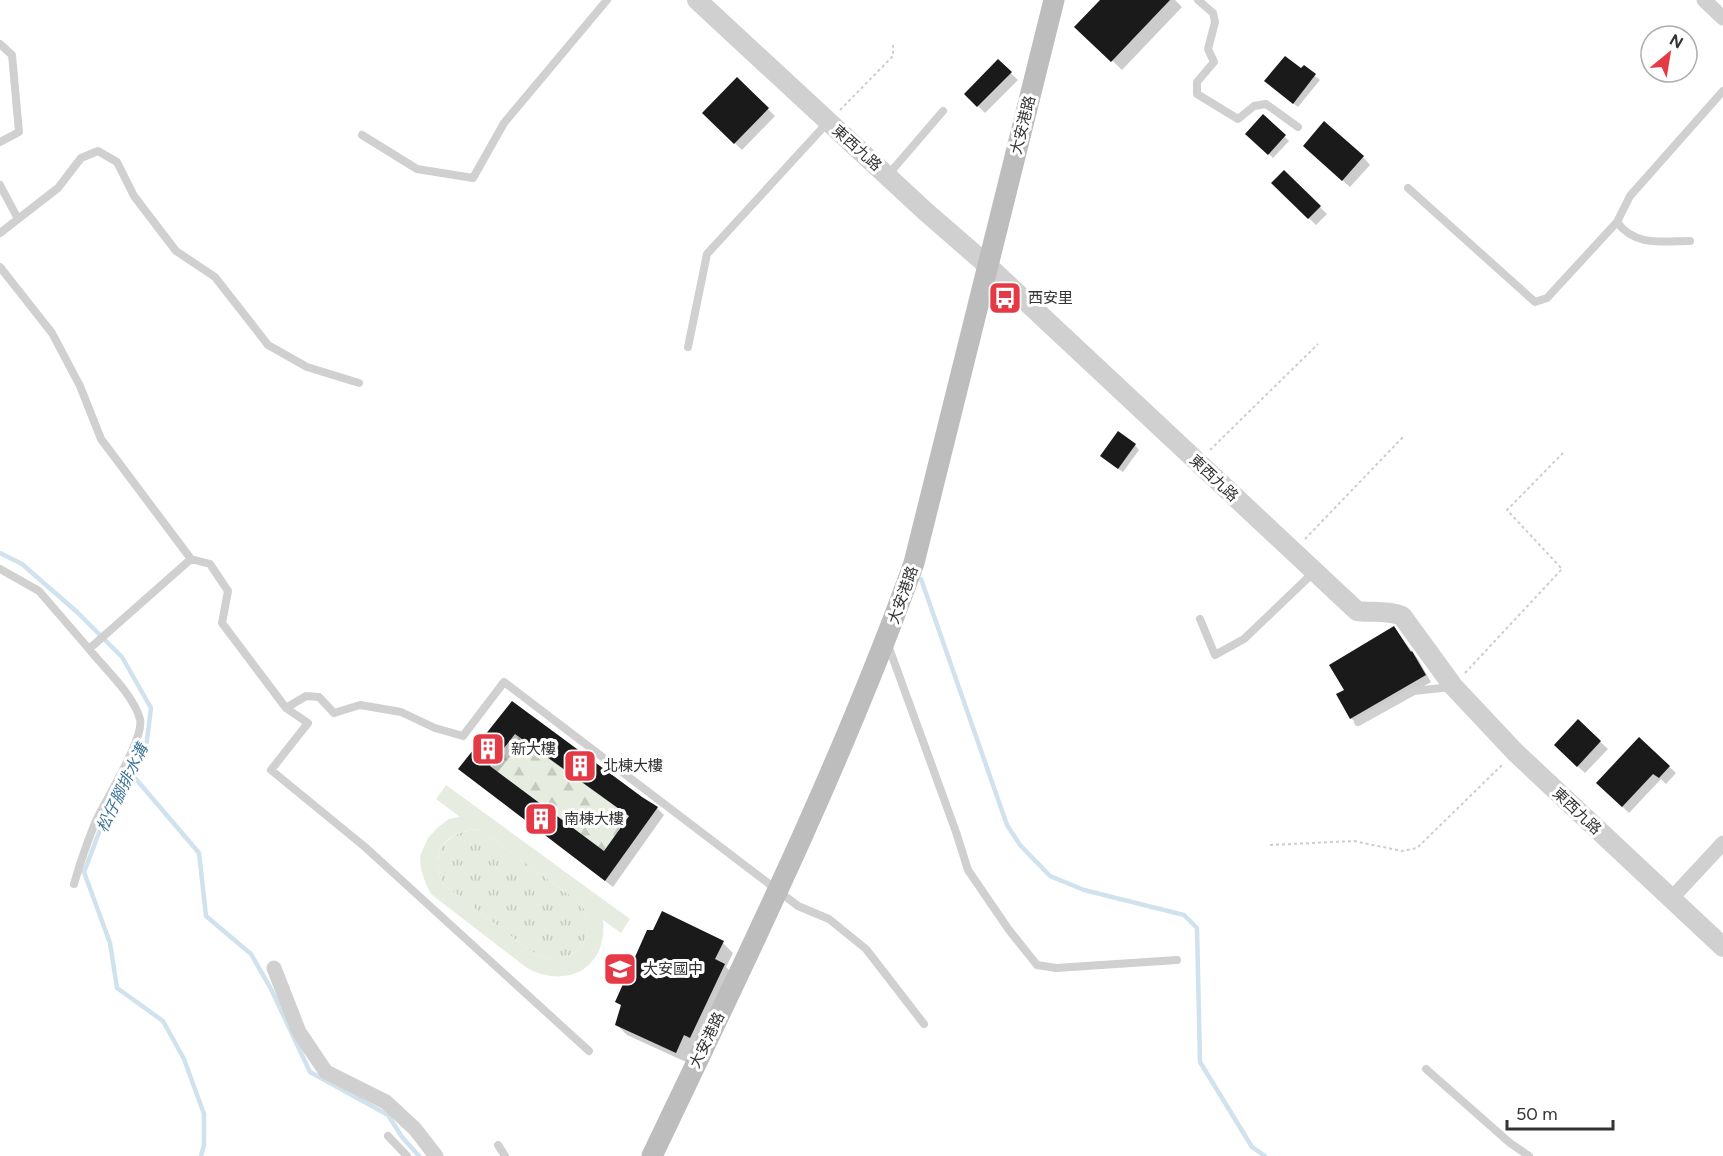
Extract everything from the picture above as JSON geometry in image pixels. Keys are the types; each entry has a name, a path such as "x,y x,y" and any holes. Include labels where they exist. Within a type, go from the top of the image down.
{"main road":[{"name":"大安港路","path":"652,1156 778,890 886,641 914,563 1054,0"}],"street":[{"name":"東西九路","path":"697,0 925,211 987,265 1357,611 1391,612 1402,616 1453,686 1515,752 1670,900 1723,947"},
{"path":"1704,0 1723,18"},
{"path":"1670,900 1723,843"},
{"path":"274,968 299,1032 326,1072 386,1102 415,1129 436,1156"}],"lane":[{"path":"362,135 417,169 472,178 504,123 607,0"},
{"path":"1198,0 1213,13 1215,22 1208,49 1215,62 1197,82 1197,94 1238,119 1254,106 1266,104 1298,127"},
{"path":"0,44 12,55 17,86 19,132 0,142"},
{"path":"1408,188 1535,302 1547,298 1617,222 1630,196 1723,91"},
{"path":"888,175 943,111"},
{"path":"688,347 707,254 828,122"},
{"path":"0,233 58,188 81,158 98,151 117,162 134,196 176,251 215,277 268,345 307,368 359,383"},
{"path":"0,185 18,219"},
{"path":"1617,222 1625,233 1640,240 1690,241"},
{"path":"0,267 52,333 80,386 100,439 191,559 210,564 228,591 222,623 286,708 308,723 271,770 365,847 589,1051"},
{"path":"90,648 191,559"},
{"path":"0,569 39,591 90,648 135,705 141,723 136,742 96,821 74,884"},
{"path":"1200,619 1215,655 1244,639 1314,572"},
{"path":"886,641 968,870 1009,930 1037,965 1056,968 1177,960"},
{"path":"286,708 306,696 319,697 334,713 360,705 401,712 435,728 463,736 504,682 798,906 829,919 866,949 924,1024"},
{"path":"1358,722 1414,691 1453,686"},
{"path":"1426,1069 1510,1143 1529,1156"},
{"path":"388,1136 407,1156"},
{"path":"498,1145 505,1156"}],"path":[{"path":"828,122 893,56 893,45"},
{"path":"1198,463 1318,344"},
{"path":"1293,552 1403,437"},
{"path":"1453,686 1562,569 1507,510 1563,453"},
{"path":"1270,845 1354,841 1402,851 1417,848 1515,752"}],"green space":[{"path":"516,734 629,816 604,851 493,768 491,765"},
{"path":"446,785 630,919 621,933 603,920 603,936 592,962 582,970 570,975 542,974 527,968 431,894 421,870 420,856 428,838 438,827 449,819 460,817 436,799","holes":["475,829 483,832 582,904 588,919 588,929 582,947 561,959 539,956 443,884 438,863 439,854 447,840 464,831"]},
{"path":"475,829 483,832 582,904 588,919 588,929 582,947 561,959 539,956 443,884 438,863 442,847 455,835"}],"building":[{"path":"1100,0 1170,0 1111,62 1074,27"},
{"path":"1285,56 1301,68 1304,65 1316,74 1293,104 1264,81"},
{"path":"998,59 1012,72 977,107 964,94"},
{"path":"737,77 769,108 734,144 702,113"},
{"path":"1263,114 1286,135 1268,155 1245,134"},
{"path":"1324,121 1364,156 1342,181 1303,146"},
{"path":"1284,170 1321,206 1308,219 1271,183"},
{"path":"1118,431 1136,444 1118,469 1100,456"},
{"path":"1394,626 1426,675 1350,719 1336,694 1344,690 1329,665"},
{"path":"512,701 658,807 605,881 458,769","holes":["515,734 629,816 604,851 490,766"]},
{"path":"1578,719 1601,741 1577,767 1554,745"},
{"path":"1639,737 1670,766 1659,778 1653,774 1622,807 1596,783"},
{"path":"662,911 724,941 715,959 725,964 690,1038 684,1035 676,1053 615,1025 621,1005 615,1002 647,930 653,930"}],"waterway":[{"name":"松仔腳排水溝","path":"0,553 22,564 77,612 122,657 151,708 146,748 103,822 84,872 110,943 117,988 163,1021 184,1059 204,1114 204,1145 201,1156"},
{"path":"921,579 1007,825 1020,845 1050,876 1084,890 1184,915 1197,928 1200,1062 1252,1147 1265,1156"},
{"path":"130,772 199,853 206,916 251,954 271,989 310,1072 388,1115 402,1137 419,1156"}],"place":[{"name":"西安里","path":"1005,298"},
{"name":"新大樓","path":"488,749"},
{"name":"北棟大樓","path":"580,766"},
{"name":"南棟大樓","path":"541,819"},
{"name":"大安國中","path":"620,969"}]}
